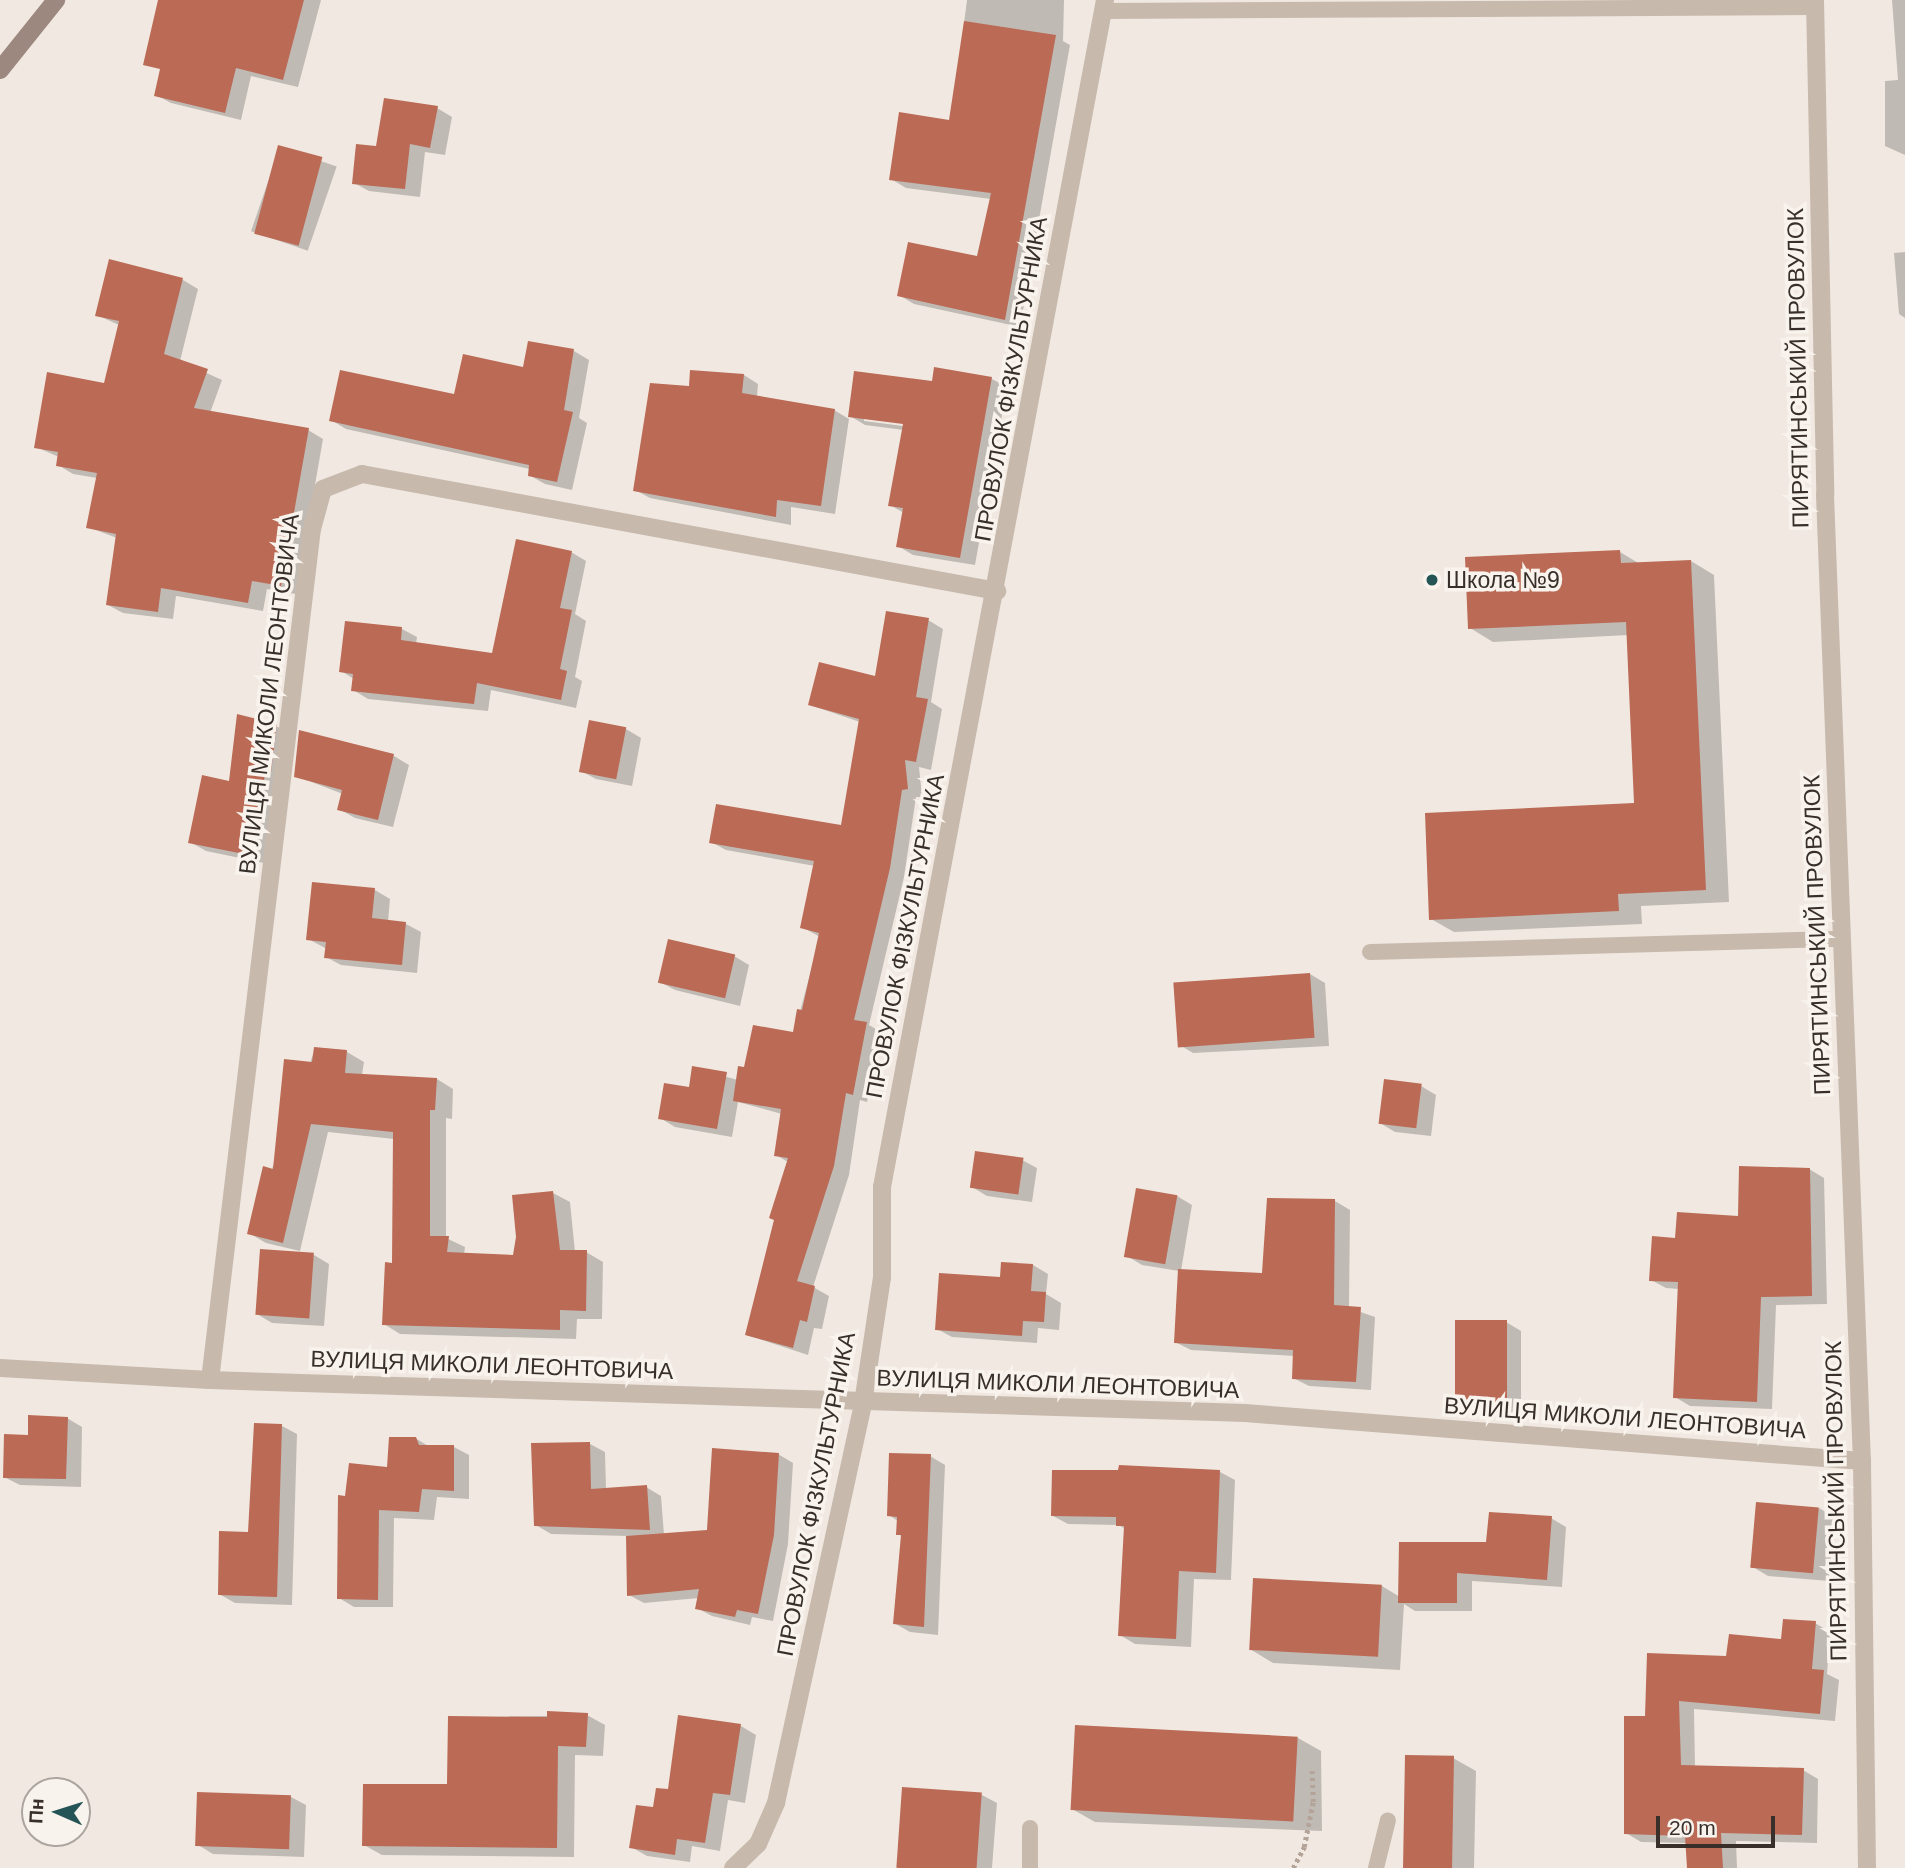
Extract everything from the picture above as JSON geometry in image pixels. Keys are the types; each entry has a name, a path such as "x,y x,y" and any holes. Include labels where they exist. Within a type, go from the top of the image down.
{"main road":[{"path":"0,70 56,0"}],"street":[{"name":"ПИРЯТИНСЬКИЙ ПРОВУЛОК","path":"1815,3 1825,495 1862,1461 1867,1868"},
{"name":"ПРОВУЛОК ФІЗКУЛЬТУРНИКА","path":"733,1868 758,1844 776,1803 863,1403 882,1278 882,1186 997,591 1104,5"},
{"name":"ВУЛИЦЯ МИКОЛИ ЛЕОНТОВИЧА","path":"210,1380 312,529 323,489 362,474 997,591"},
{"name":"ВУЛИЦЯ МИКОЛИ ЛЕОНТОВИЧА","path":"0,1368 210,1380 863,1403 1245,1413 1862,1461"}],"lane":[{"path":"1104,5 1815,3"},
{"path":"1370,952 1842,939"},
{"path":"1376,1868 1388,1820"},
{"path":"1030,1828 1030,1868"}],"path":[{"path":"1293,1868 1304,1847 1313,1802 1312,1771"}],"building":[{"path":"158,0 304,0 283,80 236,68 225,113 154,96 160,69 143,65"},
{"path":"964,21 1056,35 1005,320 897,296 908,242 977,256 991,193 889,180 899,112 949,120"},
{"path":"384,98 438,106 430,148 410,144 405,189 352,184 356,144 376,146"},
{"path":"278,145 322,157 299,246 254,234"},
{"path":"109,259 183,278 164,354 208,369 194,408 309,428 281,586 252,581 248,603 161,588 158,612 106,605 116,534 86,528 97,473 56,466 58,452 34,448 47,372 104,383 119,321 95,316"},
{"path":"528,341 574,349 564,410 573,412 557,482 528,476 529,465 329,421 340,370 454,394 463,354 523,367"},
{"path":"934,367 992,377 960,558 896,547 903,508 888,506 903,424 848,417 854,371 932,381"},
{"path":"690,370 744,374 742,393 835,409 821,506 777,500 776,517 633,491 650,383 689,386"},
{"path":"516,539 572,551 560,608 572,610 560,669 567,671 561,700 477,683 474,704 351,691 353,674 339,672 345,621 402,627 401,640 492,653"},
{"path":"1620,550 1621,563 1691,560 1706,890 1618,894 1619,911 1429,920 1425,813 1634,803 1626,622 1468,629 1465,557"},
{"path":"886,611 929,618 916,697 928,699 916,762 905,760 908,789 902,790 890,868 854,1020 867,1022 853,1095 846,1093 834,1166 797,1281 815,1286 807,1322 800,1320 793,1348 745,1335 774,1220 769,1218 788,1158 774,1156 781,1109 733,1101 738,1066 744,1067 753,1025 793,1032 797,1009 802,1010 819,933 800,928 814,861 709,843 716,804 841,825 859,719 808,705 819,662 875,676"},
{"path":"237,714 277,724 271,772 266,770 249,855 188,843 202,775 229,781"},
{"path":"589,720 626,727 616,779 579,772"},
{"path":"299,730 394,754 378,820 337,810 342,790 294,777"},
{"path":"312,882 375,888 372,918 406,922 402,965 324,958 326,942 306,940"},
{"path":"668,939 735,955 725,998 658,983"},
{"path":"1310,973 1315,1038 1178,1047 1173,983"},
{"path":"314,1047 347,1050 345,1073 437,1078 435,1110 430,1110 430,1236 449,1236 447,1252 513,1255 516,1237 512,1195 553,1191 560,1250 587,1250 586,1311 560,1310 560,1330 382,1325 385,1262 392,1263 393,1132 311,1124 283,1243 247,1234 263,1166 273,1169 284,1059 312,1062"},
{"path":"692,1066 727,1072 717,1129 658,1119 664,1083 689,1087"},
{"path":"1384,1079 1422,1084 1416,1128 1379,1124"},
{"path":"975,1151 1024,1158 1018,1194 970,1188"},
{"path":"1739,1166 1810,1168 1812,1296 1761,1297 1757,1402 1673,1398 1678,1282 1649,1281 1652,1236 1675,1238 1677,1212 1738,1216"},
{"path":"1136,1188 1177,1195 1165,1264 1124,1257"},
{"path":"1267,1198 1335,1199 1334,1305 1361,1307 1356,1382 1292,1379 1293,1350 1174,1343 1178,1269 1262,1273"},
{"path":"260,1249 314,1253 309,1319 255,1315"},
{"path":"1001,1262 1033,1264 1031,1291 1046,1292 1044,1322 1023,1321 1022,1336 935,1330 939,1273 1000,1277"},
{"path":"1455,1320 1507,1320 1507,1405 1455,1405"},
{"path":"28,1415 68,1417 66,1479 3,1478 4,1434 28,1435"},
{"path":"254,1423 282,1424 277,1597 218,1595 219,1531 248,1532"},
{"path":"389,1437 416,1437 419,1445 454,1445 454,1491 422,1489 419,1512 379,1510 378,1600 337,1599 338,1495 345,1496 349,1463 387,1467"},
{"path":"590,1442 591,1489 647,1485 650,1530 534,1526 531,1443"},
{"path":"712,1448 779,1453 774,1535 758,1614 737,1610 735,1617 695,1609 699,1589 627,1596 626,1536 707,1530"},
{"path":"889,1453 931,1454 924,1627 893,1624 901,1535 896,1535 897,1517 887,1516"},
{"path":"1119,1465 1220,1470 1216,1573 1179,1571 1176,1639 1118,1636 1124,1526 1116,1526 1116,1517 1051,1516 1052,1470 1118,1470"},
{"path":"1756,1502 1819,1507 1813,1573 1750,1568"},
{"path":"1489,1512 1552,1516 1547,1580 1457,1573 1457,1603 1398,1603 1399,1542 1486,1542"},
{"path":"1253,1578 1382,1585 1378,1657 1249,1650"},
{"path":"1783,1619 1816,1621 1812,1669 1824,1670 1820,1714 1679,1701 1681,1765 1804,1768 1802,1835 1721,1833 1723,1868 1687,1868 1685,1836 1624,1834 1624,1716 1645,1716 1647,1653 1726,1656 1729,1634 1781,1639"},
{"path":"547,1711 588,1713 586,1747 558,1746 557,1848 362,1846 363,1784 447,1784 448,1716 547,1717"},
{"path":"678,1715 741,1724 730,1795 713,1793 705,1843 677,1839 675,1855 629,1848 636,1805 653,1807 656,1788 668,1789"},
{"path":"1075,1725 1298,1737 1293,1822 1071,1810"},
{"path":"1405,1755 1454,1756 1452,1868 1403,1868"},
{"path":"902,1787 982,1793 977,1868 896,1868"},
{"path":"197,1792 291,1795 289,1849 195,1846"}],"place":[{"name":"Школа №9","path":"1432,580"}]}
